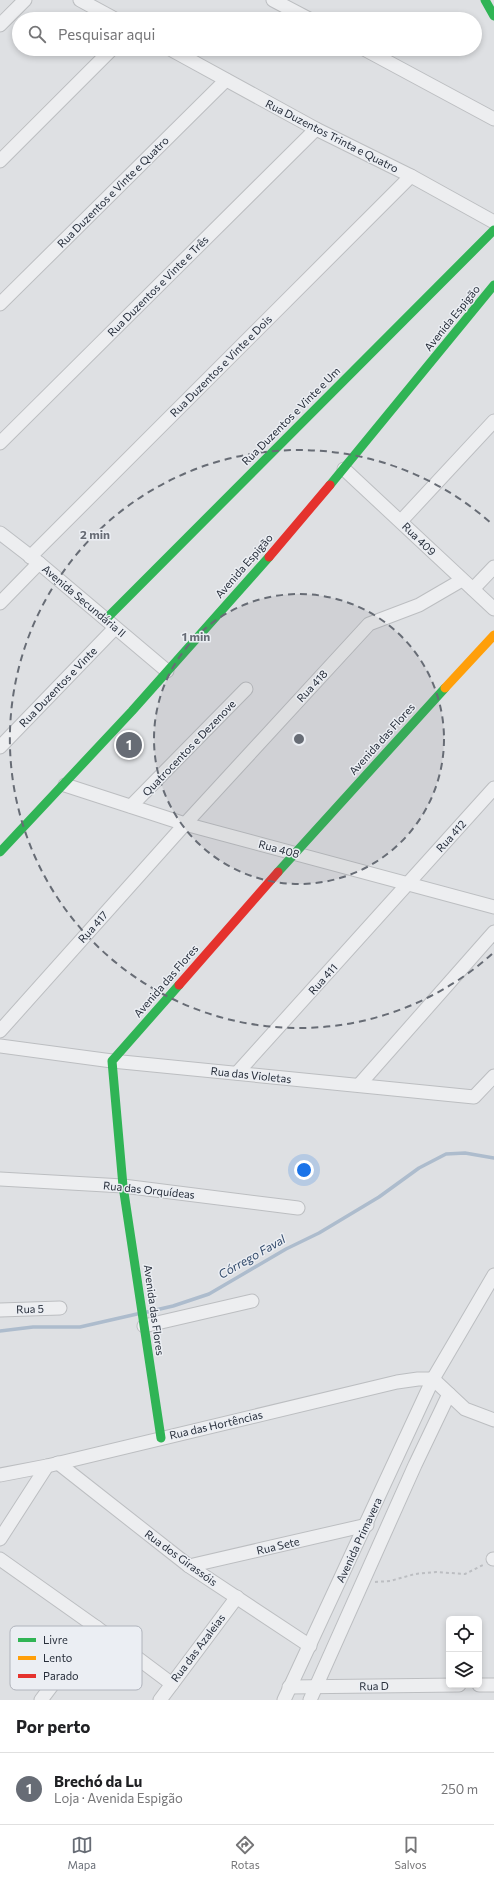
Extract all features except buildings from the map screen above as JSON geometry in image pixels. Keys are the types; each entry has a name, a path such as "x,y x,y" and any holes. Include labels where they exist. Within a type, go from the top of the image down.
{"street":[{"path":"13,12 25,0"},
{"path":"80,0 102,12"},
{"path":"273,0 296,12"},
{"path":"485,0 494,16"},
{"path":"0,25 12,13"},
{"path":"0,161 105,56"},
{"name":"Rua Duzentos Trinta e Quatro","path":"183,56 316,129 411,176 494,222"},
{"path":"377,56 494,119"},
{"name":"Rua Duzentos e Vinte e Quatro","path":"0,304 226,80"},
{"name":"Rua Duzentos e Vinte e Três","path":"0,443 316,129"},
{"name":"Rua Duzentos e Vinte e Dois","path":"0,604 35,560 411,176"},
{"name":"Rua Duzentos e Vinte e Um","path":"110,624 494,230"},
{"name":"Avenida Espigão","path":"0,852 65,785 344,469 494,285"},
{"path":"401,521 494,421"},
{"name":"Rua 409","path":"344,469 494,609"},
{"name":"Avenida Secundária II","path":"0,533 35,560 167,671"},
{"path":"473,589 494,567"},
{"name":"Rua 418","path":"185,824 369,624 419,605 462,580"},
{"name":"Rua Duzentos e Vinte","path":"0,747 110,624"},
{"name":"Avenida das Flores","path":"161,1438 123,1186 112,1062 294,853 494,635"},
{"name":"Quatrocentos e Dezenove","path":"131,806 246,689"},
{"name":"Rua 408","path":"65,785 185,824 494,907"},
{"name":"Rua 412","path":"408,884 494,788"},
{"name":"Rua 417","path":"0,1031 185,824"},
{"name":"Rua 411","path":"237,1074 408,884"},
{"path":"359,1086 494,932"},
{"name":"Rua das Violetas","path":"0,1046 112,1062 474,1097 494,1076"},
{"name":"Rua das Orquídeas","path":"0,1179 123,1186 298,1208"},
{"name":"Avenida Primavera","path":"284,1700 367,1525 433,1379 491,1289 494,1275"},
{"path":"144,1326 252,1301"},
{"name":"Rua 5","path":"0,1310 60,1308"},
{"name":"Rua das Hortências","path":"0,1475 52,1465 398,1382 418,1378 433,1379"},
{"path":"433,1379 465,1409 494,1420"},
{"name":"Avenida Primavera","path":"310,1700 449,1394"},
{"path":"1,1531 52,1465"},
{"name":"Rua dos Girassóis","path":"52,1465 189,1566 310,1646"},
{"name":"Rua Sete","path":"189,1566 367,1525"},
{"path":"0,1559 95,1626"},
{"name":"Rua das Azaleias","path":"160,1700 237,1597"},
{"path":"142,1662 172,1684"},
{"path":"482,1685 494,1684"},
{"name":"Rua D","path":"289,1687 446,1685"},
{"path":"41,1700 49,1690"}],"path":[{"path":"362,1583 390,1581 415,1574 436,1572 465,1574 493,1559"}],"waterway":[{"name":"Córrego Faval","path":"147,1312 173,1306 209,1294 286,1249 319,1233 379,1197 419,1168 446,1154 465,1153 494,1158"},
{"name":"Córrego Faval","path":"0,1331 33,1327 80,1327 137,1314"}],"traffic: fast":[{"path":"485,0 494,16"},
{"path":"106,619 494,230"},
{"path":"330,485 494,285"},
{"path":"0,852 132,711 269,557"},
{"path":"278,872 445,688"},
{"path":"161,1438 123,1186 112,1061 179,985"}],"traffic: slow":[{"path":"445,688 494,635"}],"traffic: jam":[{"path":"269,557 330,485"},
{"path":"179,985 278,872"}],"place":[{"name":"Brechó da Lu","path":"129,745"}]}
